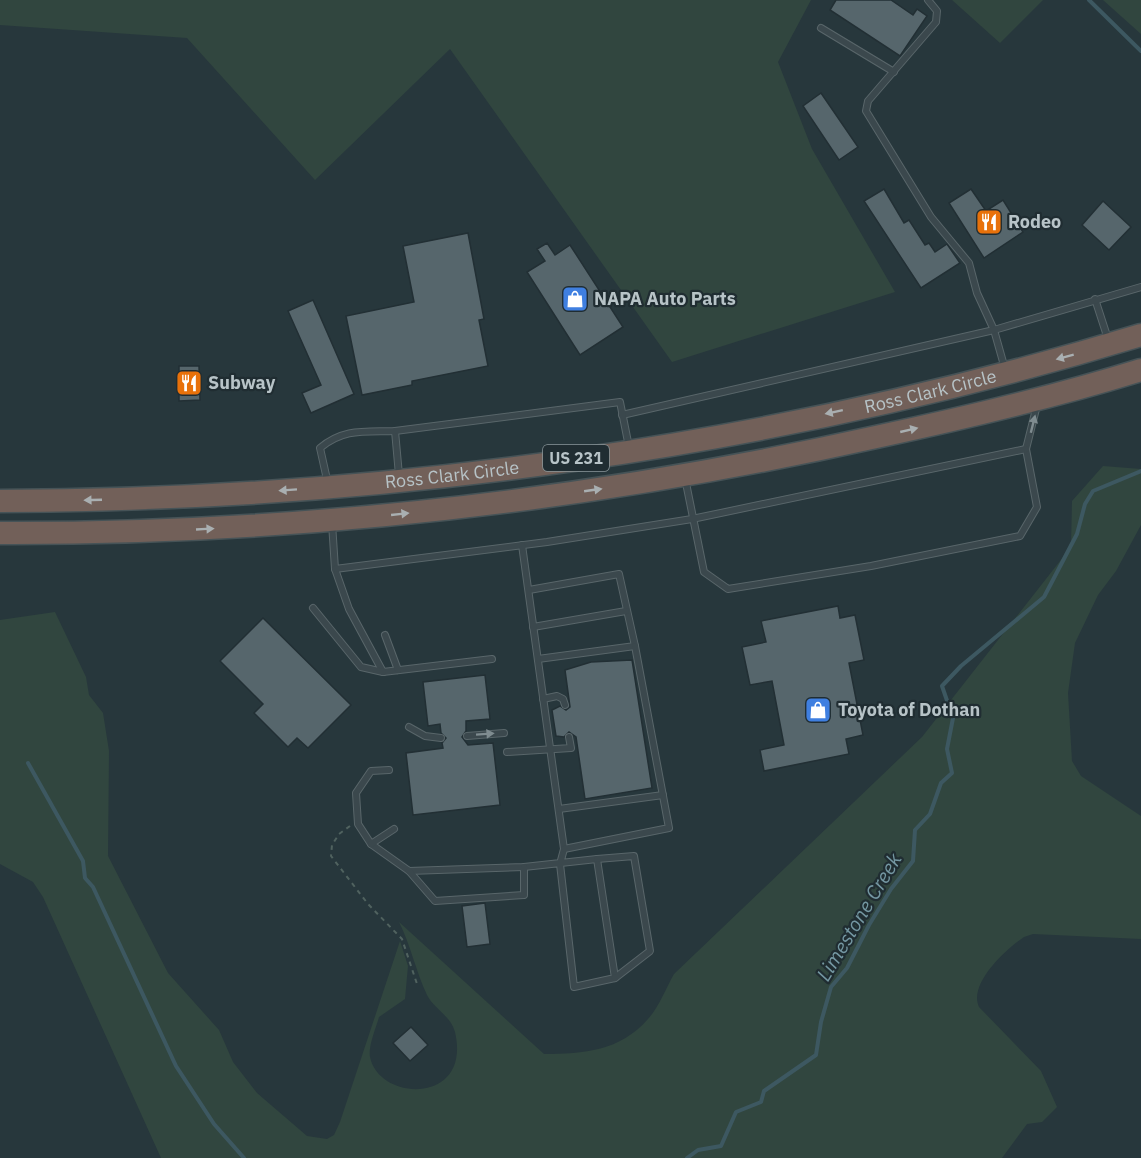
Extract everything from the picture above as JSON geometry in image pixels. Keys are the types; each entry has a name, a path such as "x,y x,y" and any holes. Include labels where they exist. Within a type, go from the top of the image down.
{"highway":[{"name":"Ross Clark Circle","path":"0,501 160,498 329,488 630,450 801,419 1006,373 1141,335"},
{"name":"Ross Clark Circle","path":"0,533 163,531 332,521 535,498 685,476 824,449 1013,405 1141,370"},
{"path":"1006,373 1013,405"},
{"path":"678,442 685,476"},
{"path":"329,488 332,521"},
{"path":"160,498 163,531"}],"lane":[{"path":"928,0 937,11 936,22 868,101 868,117 931,217 969,263 977,293 994,330 1006,373"},
{"path":"821,28 894,72"},
{"path":"622,415 994,330 1141,287"},
{"path":"1095,299 1109,345"},
{"path":"685,476 704,572 728,589 871,566 1020,536 1037,507 1026,449 1039,398"},
{"path":"329,488 320,448 334,436 395,431 620,402 630,450"},
{"path":"395,431 399,480"},
{"path":"336,569 522,545 692,519 1026,449"},
{"path":"332,521 336,569 349,609 383,672"},
{"path":"409,871 524,867 560,864 634,856 650,951 615,978 574,987 560,864 564,849 522,545"},
{"path":"529,590 619,574 669,828 564,849"},
{"path":"313,608 361,667 383,672 492,659"},
{"path":"533,627 626,611"},
{"path":"386,635 398,670"},
{"path":"538,659 635,646"},
{"path":"543,699 557,696 563,699 565,705"},
{"path":"410,727 425,736 441,738"},
{"path":"467,736 504,733"},
{"path":"507,752 571,748 569,736"},
{"path":"389,770 371,771 356,793 358,824 371,844 409,871 435,901 524,895 524,867"},
{"path":"559,809 663,795"},
{"path":"371,844 394,829"},
{"path":"597,860 615,978"}],"path":[{"path":"358,824 339,834 332,845 331,856 368,904 402,939 418,987"}],"green space":[{"path":"0,0 811,0 778,62 812,149 895,292 672,362 450,49 315,180 187,38 0,25"},
{"path":"952,0 1043,0 1000,43"},
{"path":"1103,0 1141,0 1141,34"},
{"path":"1103,466 1141,469 1141,525 1116,571 1098,595 1075,643 1068,693 1072,761 1081,776 1141,816 1141,939 1033,934 1024,937 999,958 984,978 977,998 979,1007 1041,1071 1057,1107 1042,1122 1027,1124 1002,1158 161,1158 43,897 33,882 0,864 0,620 55,612 86,677 89,695 103,713 109,751 108,856 168,973 219,1030 233,1062 257,1093 307,1136 327,1139 334,1135 400,941 408,966 405,999 379,1017 371,1042 370,1057 377,1072 389,1082 405,1088 422,1089 438,1084 450,1073 457,1056 453,1026 427,995 399,922 544,1054 587,1051 613,1044 637,1030 652,1014 674,974 922,737 1071,547 1072,501"}],"building":[{"path":"836,0 891,0 913,15 917,9 927,16 900,56 830,10"},
{"path":"821,93 858,147 839,160 803,106"},
{"path":"884,189 904,223 909,220 925,245 929,243 935,252 947,244 960,263 921,288 864,201"},
{"name":"Rodeo","path":"971,189 986,211 1003,200 1023,232 984,258 949,203"},
{"path":"1103,201 1131,227 1109,250 1082,225"},
{"path":"468,233 484,319 479,320 488,366 412,381 412,385 362,395 346,316 414,302 403,246"},
{"name":"NAPA Auto Parts","path":"547,243 555,255 570,245 623,327 580,355 527,272 545,261 537,249"},
{"path":"313,300 354,394 311,413 302,393 321,385 288,311"},
{"name":"Subway","path":"179,366 199,366 200,400 179,401"},
{"name":"Toyota of Dothan","path":"838,606 840,618 855,615 864,660 849,663 863,735 846,739 849,754 764,771 760,750 784,745 772,681 750,685 742,647 766,642 761,621"},
{"path":"263,618 351,705 308,748 297,738 288,747 254,713 263,704 220,661"},
{"path":"632,660 652,788 585,799 576,737 569,732 564,737 556,736 552,710 560,706 566,710 570,707 565,670 591,662"},
{"path":"485,675 490,719 466,721 466,731 462,737 468,745 493,743 500,805 413,815 406,753 443,748 442,743 446,738 441,733 440,724 428,726 423,682"},
{"path":"485,903 490,944 467,947 462,906"},
{"path":"411,1027 428,1045 410,1061 393,1043"}],"waterway":[{"name":"Limestone Creek","path":"1089,0 1141,51"},
{"name":"Limestone Creek","path":"687,1158 698,1150 721,1146 736,1112 761,1102 764,1091 816,1055 821,1022 831,987 847,968 891,889 913,861 915,830 930,814 941,783 952,773 947,749 953,718 942,686 961,666 1044,597 1077,534 1085,504 1093,491 1141,471"},
{"path":"28,763 83,861 85,878 93,887 176,1066 214,1124 244,1158"}],"place":[{"name":"Rodeo","path":"989,222"},
{"name":"NAPA Auto Parts","path":"575,299"},
{"name":"Subway","path":"189,383"},
{"name":"Toyota of Dothan","path":"818,710"}]}
